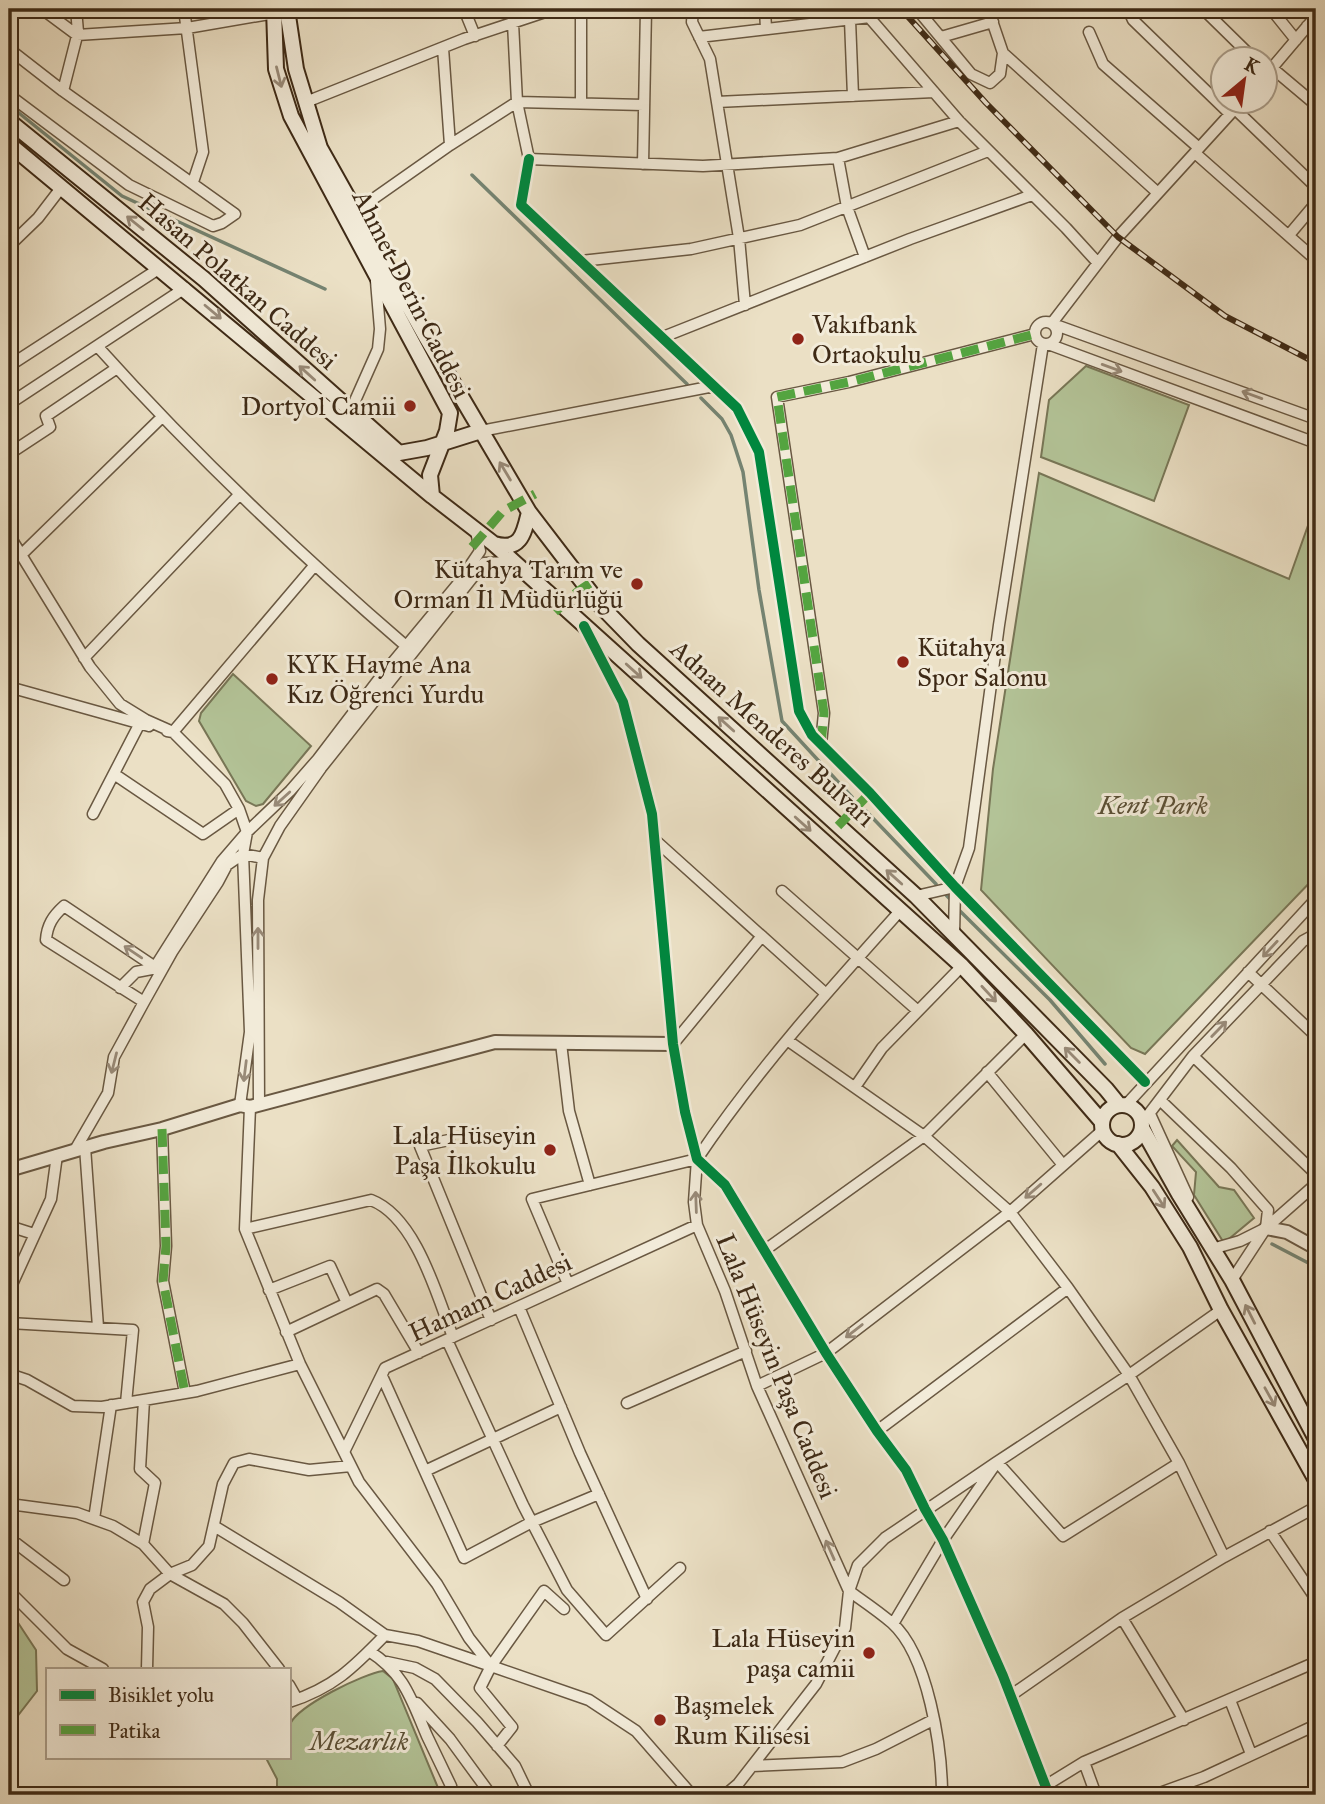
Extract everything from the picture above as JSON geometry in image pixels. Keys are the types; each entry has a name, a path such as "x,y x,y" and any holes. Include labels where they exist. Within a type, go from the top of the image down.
{"main road":[{"name":"Ahmet Derin Caddesi","path":"279,10 320,148 529,512 601,606"},
{"name":"Ahmet Derin Caddesi","path":"279,10 276,69 290,116 450,413 430,475 432,496"},
{"name":"Hasan Polatkan Caddesi","path":"9,121 204,279 399,453 441,443"},
{"name":"Hasan Polatkan Caddesi","path":"9,144 432,496"},
{"path":"441,443 481,431"},
{"path":"432,496 494,544 584,626"},
{"path":"494,544 505,548 516,543 524,533 529,512"},
{"name":"Adnan Menderes Bulvarı","path":"601,606 638,644 916,896 1122,1105"},
{"name":"Adnan Menderes Bulvarı","path":"584,626 962,966 1026,1034 1103,1126"},
{"path":"1316,1439 1145,1122 1135,1109 1122,1105 1108,1111 1103,1126 1108,1139 1118,1144 1152,1187 1190,1247 1221,1310 1316,1480"},
{"path":"1118,1144 1136,1139 1145,1122"}],"street":[{"path":"42,9 77,36 187,28 279,10"},
{"path":"62,91 77,36 76,9"},
{"path":"184,9 203,152 192,182"},
{"path":"464,9 475,36"},
{"path":"306,102 475,36 554,9"},
{"path":"581,9 581,103"},
{"path":"643,164 646,9"},
{"path":"693,9 692,22 710,59 739,238 745,305"},
{"path":"765,9 766,29"},
{"path":"917,9 971,74 990,83 1000,74 1003,53 990,14"},
{"path":"941,37 1007,9"},
{"path":"1128,9 1133,20 1210,86"},
{"path":"1203,9 1241,46"},
{"path":"1271,9 1296,40"},
{"path":"699,37 850,20 866,13 959,121 1097,262"},
{"path":"1280,58 1296,40 1312,29 1316,16"},
{"path":"850,20 853,96"},
{"path":"513,23 517,102 529,159 521,205 737,408 759,452 799,711 812,735 1145,1082"},
{"path":"1089,32 1103,64 1316,260"},
{"path":"443,48 450,145"},
{"path":"9,49 62,91 235,214 213,226 129,185 9,95"},
{"path":"1003,53 1158,193"},
{"path":"1280,80 1316,105"},
{"path":"717,102 934,92"},
{"path":"356,211 517,102 645,105"},
{"path":"1052,323 1097,262 1229,116"},
{"path":"1244,116 1316,187"},
{"path":"529,159 703,166 838,158 959,121"},
{"path":"581,261 691,249 800,225 988,151"},
{"path":"838,158 847,207 865,257"},
{"path":"9,246 38,218 61,188"},
{"path":"663,337 865,257 1032,195"},
{"path":"1289,234 1316,203"},
{"path":"9,366 160,268"},
{"path":"350,412 378,349 380,329 375,273"},
{"path":"9,404 185,288"},
{"path":"1316,419 1052,323 1042,323 1037,327 1035,334 1038,340 1046,344 1316,443"},
{"path":"1046,344 1056,340 1058,336 1052,323"},
{"path":"821,744 824,713 776,397 849,382 1035,334"},
{"path":"954,936 955,887 969,848 999,625 1046,344"},
{"path":"98,347 161,418 198,451 239,495 314,566 406,646"},
{"path":"9,454 50,427 46,416 117,368"},
{"path":"481,431 714,386"},
{"path":"21,555 161,418"},
{"path":"84,658 239,495"},
{"path":"98,1327 80,1148 108,1093 114,1057 144,1002 158,969 222,861 318,759 457,584 480,551 476,531"},
{"path":"9,535 84,658 120,704 173,732 225,784 239,809 247,832 243,854 250,1032 249,1106"},
{"path":"491,1666 468,1638 436,1584 359,1482 300,1364 244,1229 258,900 264,858 280,826 321,768 484,563 513,562"},
{"path":"173,732 314,566"},
{"path":"584,626 623,702 652,814 673,1044 685,1112 697,1159 725,1185 826,1353 906,1470 943,1540 1010,1696 1047,1791 1084,1762 1316,1662"},
{"path":"9,687 173,732"},
{"path":"93,814 140,723"},
{"path":"114,774 203,834 239,809"},
{"path":"263,817 280,826"},
{"path":"656,841 825,993"},
{"path":"120,988 136,972 158,969 227,865 243,854 264,858"},
{"path":"916,896 955,887"},
{"path":"782,891 918,1011"},
{"path":"1122,1105 1316,899"},
{"path":"144,1002 46,940 47,929 64,906 158,969"},
{"path":"568,1284 532,1199 697,1159 735,1103 825,993 900,911"},
{"path":"1145,1122 1193,1056 1316,927"},
{"path":"1303,941 1316,934"},
{"path":"673,1044 762,936"},
{"path":"855,1087 882,1048 962,966"},
{"path":"1248,972 1316,1036"},
{"path":"765,1250 924,1136 1026,1034"},
{"path":"787,1040 924,1136 1010,1212 1129,1375 1179,1463 1224,1557"},
{"path":"9,1170 80,1148 495,1042 673,1044"},
{"path":"561,1042 569,1111 590,1185"},
{"path":"1193,1056 1316,1174"},
{"path":"987,1072 1063,1165"},
{"path":"1160,1100 1231,1168 1268,1210 1266,1228 1232,1280"},
{"path":"757,1386 826,1353 1010,1212 1103,1126"},
{"path":"162,1129 166,1246 163,1281 185,1393"},
{"path":"449,1140 420,1146 491,1320"},
{"path":"9,1291 51,1199 57,1155"},
{"name":"Lala Hüseyin Paşa Caddesi","path":"697,1159 694,1202 697,1225 725,1292 757,1386 849,1591"},
{"path":"1212,1249 1240,1241 1266,1228 1316,1184"},
{"path":"244,1229 371,1200 384,1205 421,1254 450,1339 492,1438 567,1590 606,1635 680,1567"},
{"name":"Hamam Caddesi","path":"344,1451 385,1368 697,1225"},
{"path":"9,1226 34,1234"},
{"path":"1266,1228 1287,1232 1316,1248"},
{"path":"269,1290 330,1266 347,1303"},
{"path":"877,1431 1068,1288"},
{"path":"286,1332 377,1289 384,1294 419,1353"},
{"path":"519,1307 647,1599"},
{"path":"725,1795 752,1766 816,1684 845,1628 849,1591 859,1564 886,1538 925,1509 1129,1375 1221,1310"},
{"path":"9,1323 133,1330 126,1403"},
{"path":"627,1403 746,1351"},
{"path":"9,1374 27,1380 73,1406 111,1405 185,1393 300,1364"},
{"path":"382,1376 464,1558 532,1522 599,1494"},
{"path":"144,1400 140,1469 155,1483 144,1544"},
{"path":"94,1519 111,1405"},
{"path":"425,1471 561,1407"},
{"path":"147,1668 148,1627 143,1602 150,1590 170,1574 192,1565 209,1546 223,1484 234,1463 249,1459 309,1470 351,1466"},
{"path":"997,1462 1063,1536 1179,1463"},
{"path":"893,1624 943,1540 997,1462"},
{"path":"9,1502 77,1513 113,1525 144,1544 170,1574 225,1604 278,1668"},
{"path":"1010,1696 1122,1618 1224,1557 1316,1507"},
{"path":"9,1516 13,1541 64,1580"},
{"path":"214,1526 339,1602 385,1635 418,1641 589,1700 636,1731 692,1795"},
{"path":"1270,1531 1316,1600"},
{"path":"9,1591 67,1649 101,1668"},
{"path":"497,1746 512,1727 480,1688 491,1666 544,1591 564,1609"},
{"path":"849,1591 893,1624 911,1650 924,1679 933,1720 942,1776 942,1795"},
{"path":"1122,1618 1184,1720"},
{"path":"293,1701 313,1694 348,1673 385,1635"},
{"path":"369,1651 387,1662 415,1668 435,1679 515,1766 528,1795"},
{"path":"387,1662 412,1698 450,1739 491,1795"},
{"path":"412,1698 453,1795"},
{"path":"1230,1700 1251,1754"},
{"path":"752,1766 842,1762 876,1749 933,1720"},
{"path":"1154,1795 1203,1777 1316,1725"},
{"path":"1084,1762 1096,1795"}],"green space":[{"path":"1086,366 1189,405 1154,501 1041,457 1049,400"},
{"name":"Kent Park","path":"1039,473 1289,579 1316,503 1316,876 1145,1054 1131,1048 981,890 993,769"},
{"path":"233,674 311,746 263,804 256,806 246,801 199,721 201,713"},
{"path":"1177,1140 1219,1187 1234,1190 1254,1218 1224,1243 1194,1195 1196,1172 1172,1146"},
{"path":"9,1609 36,1650 37,1691 9,1727"},
{"name":"Mezarlık","path":"383,1671 393,1679 441,1795 277,1795 277,1779 267,1760 290,1758 290,1724 296,1716 332,1692"}],"waterway":[{"path":"9,105 122,196 325,289"},
{"path":"472,175 687,384"},
{"path":"701,398 722,419 731,435 743,472 759,590 782,721 852,797"},
{"path":"866,811 936,884"},
{"path":"945,894 950,899"},
{"path":"960,911 1050,1000 1105,1064"},
{"path":"1272,1244 1316,1267"}],"railway":[{"path":"901,9 986,103 1118,237 1225,316 1316,363"}],"marked path":[{"path":"821,744 824,713 777,397 849,382 1035,334"},
{"path":"472,547 503,511 535,494"},
{"path":"555,612 595,580"},
{"path":"838,826 870,793"},
{"path":"162,1129 166,1246 163,1281 185,1393"}],"cycle path":[{"path":"529,159 521,205 737,408 759,452 799,711 812,735 1145,1082"},
{"path":"584,626 623,702 652,814 673,1044 685,1112 697,1159 725,1185 826,1353 906,1470 943,1540 1003,1676 1049,1795"}],"place":[{"name":"Vakıfbank Ortaokulu","path":"798,339"},
{"name":"Dortyol Camii","path":"410,406"},
{"name":"Kütahya Tarım ve Orman İl Müdürlüğü","path":"637,584"},
{"name":"Kütahya Spor Salonu","path":"903,662"},
{"name":"KYK Hayme Ana Kız Öğrenci Yurdu","path":"272,679"},
{"name":"Lala Hüseyin Paşa İlkokulu","path":"550,1150"},
{"name":"Lala Hüseyin paşa camii","path":"869,1653"},
{"name":"Başmelek Rum Kilisesi","path":"660,1720"}]}
